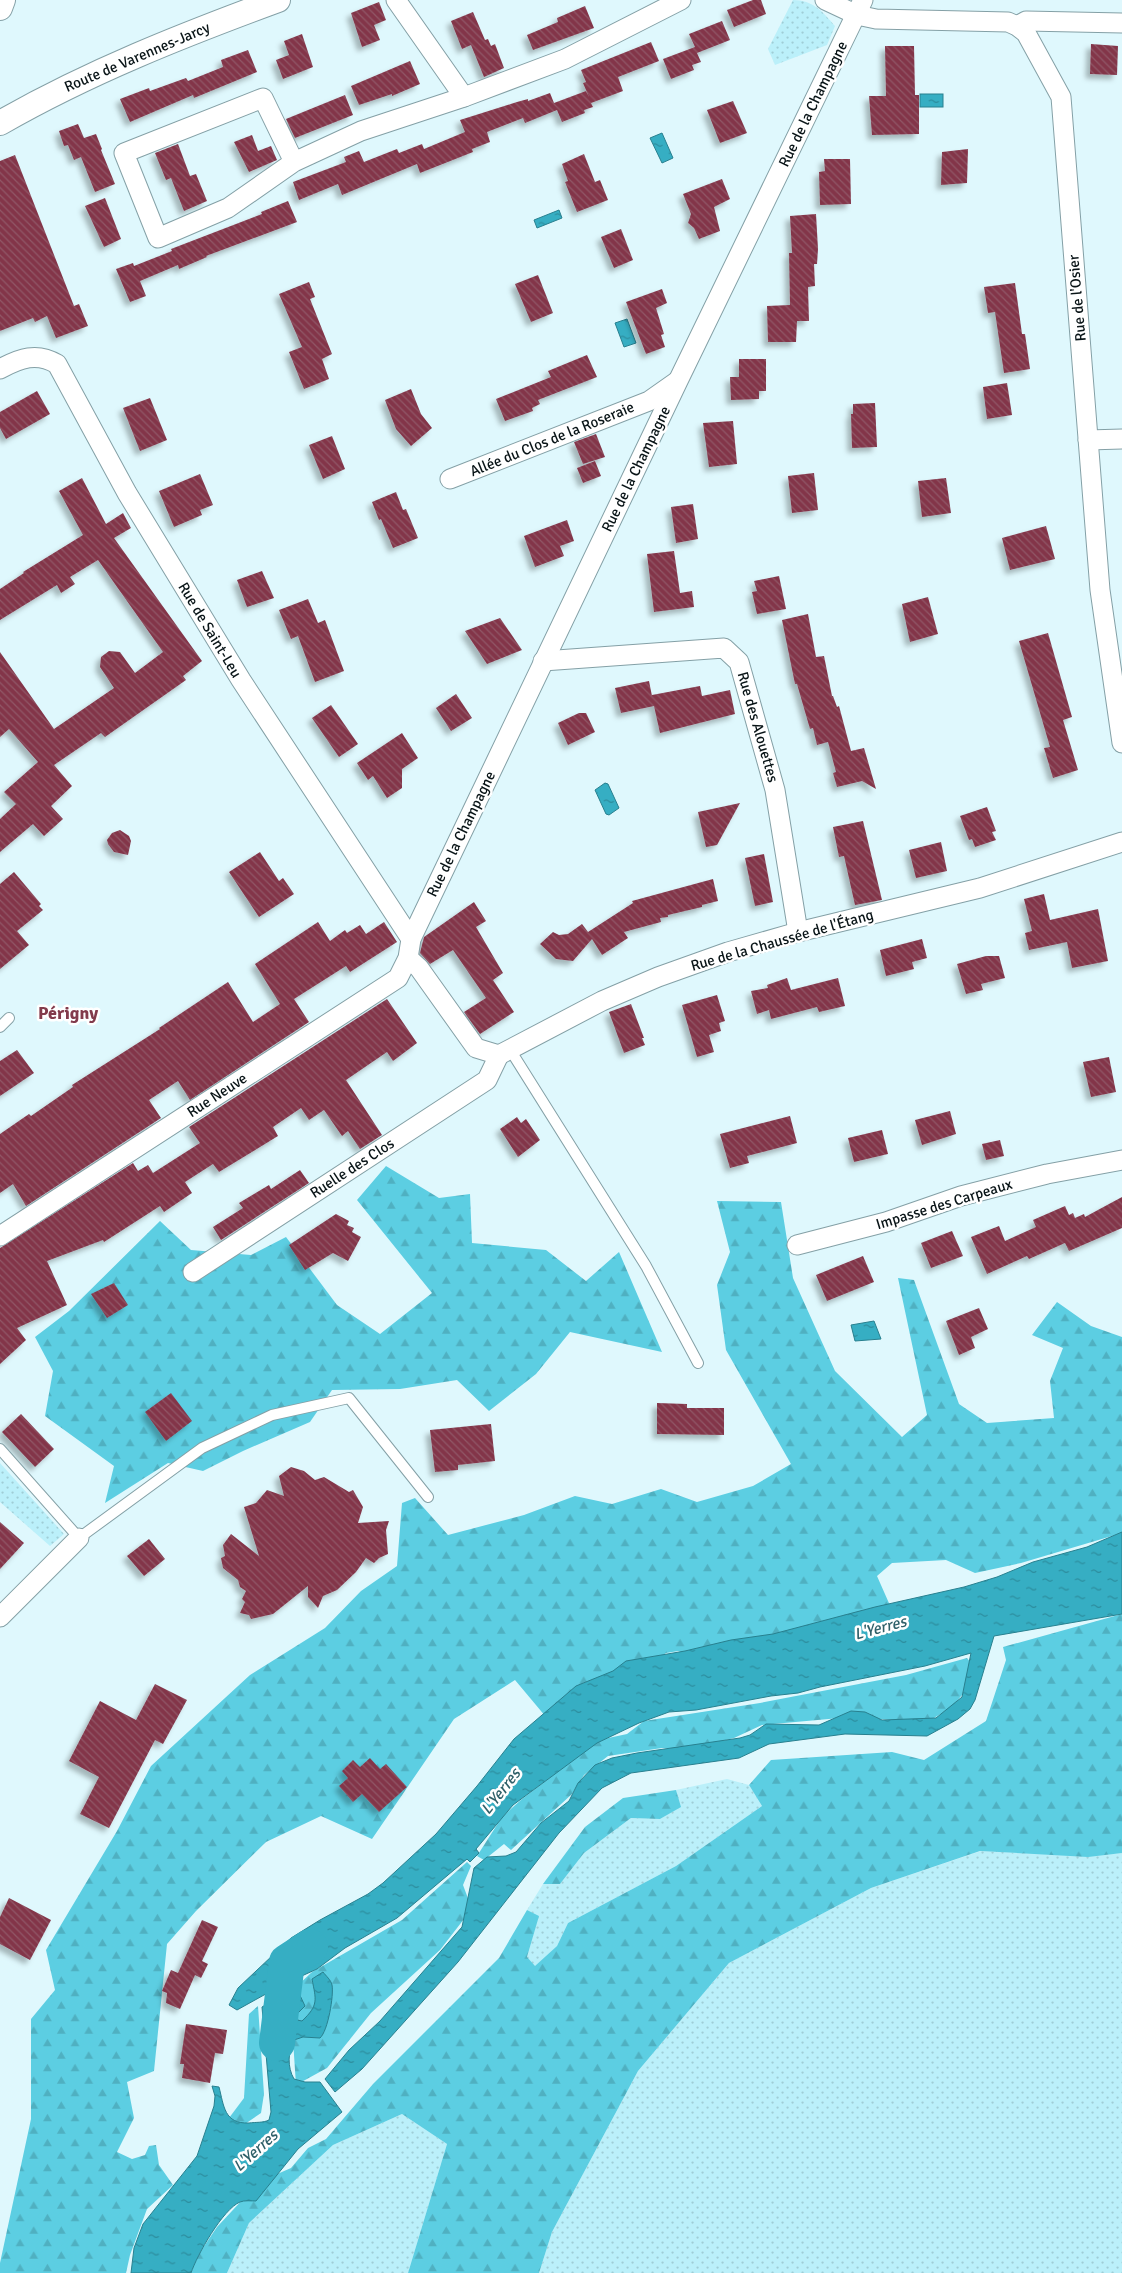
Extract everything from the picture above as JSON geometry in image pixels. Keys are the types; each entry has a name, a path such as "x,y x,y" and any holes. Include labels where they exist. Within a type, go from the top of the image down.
{"street":[{"path":"0,8 3,0"},
{"name":"Route de Varennes-Jarcy","path":"0,123 80,81 184,35 278,0"},
{"path":"396,0 464,97"},
{"path":"294,162 263,98 124,153 158,238 228,208 294,162 361,131 464,97 565,59 682,0"},
{"path":"825,0 860,8 876,20 1008,22 1017,26 1026,22 1122,23"},
{"name":"Rue de la Champagne","path":"411,939 678,381 860,8"},
{"name":"Rue de l'Osier","path":"1017,26 1026,33 1061,97 1100,590 1122,743"},
{"name":"Rue de Saint-Leu","path":"0,369 34,356 46,358 57,364 127,493 240,680 411,939"},
{"name":"Allée du Clos de la Roseraie","path":"450,479 649,401 678,381"},
{"path":"1088,440 1122,439"},
{"name":"Rue des Alouettes","path":"543,661 724,648 740,662 775,790 798,932"},
{"name":"Rue de la Chaussée de l'Étang","path":"504,1052 602,1001 658,977 728,952 798,932 980,888 1122,842"},
{"name":"Rue Neuve","path":"0,1236 398,978 408,958 411,939"},
{"path":"408,958 419,968 476,1048 504,1052"},
{"name":"Ruelle des Clos","path":"194,1272 488,1080 504,1052"},
{"name":"Impasse des Carpeaux","path":"797,1245 886,1222 961,1196 1047,1174 1122,1160"},
{"path":"0,1617 78,1538"}],"lane":[{"path":"0,1027 9,1018"},
{"path":"504,1052 646,1266 698,1363"},
{"path":"0,1449 78,1538 202,1448 272,1416 349,1398 428,1497"}],"shaded area":[{"path":"793,0 806,2 817,8 835,26 827,45 775,65 768,49"},
{"path":"0,1463 64,1534 50,1546 0,1502"},
{"path":"727,1779 749,1785 762,1806 676,1866 568,1923 557,1946 535,1967 527,1958 538,1917 527,1910 543,1884 560,1884 584,1853 631,1818 660,1819 680,1807 676,1790"},
{"path":"981,1851 1088,1856 1122,1853 1122,2273 539,2273 552,2232 638,2071 729,1963 871,1888"},
{"path":"402,2114 447,2144 408,2273 227,2273 249,2223 333,2145"}],"green space":[{"path":"386,1166 439,1198 470,1194 472,1243 546,1250 586,1281 619,1252 662,1352 570,1332 536,1374 489,1411 457,1380 400,1389 332,1390 310,1422 243,1451 203,1471 168,1463 105,1503 114,1466 45,1416 53,1371 35,1337 69,1311 160,1221 191,1250 251,1255 286,1237 337,1305 380,1334 432,1293 357,1200"},
{"path":"717,1201 781,1202 793,1278 835,1371 902,1437 927,1415 898,1278 914,1280 959,1404 987,1423 1054,1418 1050,1381 1063,1348 1032,1335 1057,1302 1091,1326 1122,1337 1122,1533 1021,1563 975,1573 946,1560 892,1563 877,1576 892,1610 705,1659 678,1651 666,1653 648,1666 583,1683 546,1717 515,1680 454,1719 372,1839 321,1816 266,1842 196,1911 167,1944 154,2071 127,2082 134,2118 117,2152 132,2159 145,2155 149,2146 156,2145 159,2165 173,2185 147,2209 130,2255 126,2273 0,2273 0,2263 31,2119 31,2019 55,1990 46,1950 117,1831 151,1766 250,1675 325,1628 361,1591 397,1566 402,1503 415,1498 448,1535 524,1515 575,1496 612,1504 661,1489 697,1502 753,1486 791,1464 726,1350 717,1285 730,1252"},
{"path":"1122,1614 1122,1853 1088,1857 980,1851 871,1888 729,1963 638,2071 552,2232 539,2273 408,2273 447,2144 402,2114 333,2145 249,2223 227,2273 186,2273 217,2227 259,2182 291,2168 308,2148 326,2139 373,2084 499,1958 527,1910 539,1916 527,1957 535,1966 557,1946 568,1923 676,1866 762,1806 749,1785 771,1760 892,1752 924,1760 986,1721 1006,1660 1003,1647"},
{"path":"967,1658 975,1668 962,1695 951,1708 927,1722 851,1717 762,1725 734,1738 685,1750 662,1748 608,1756 584,1775 572,1794 511,1850 504,1844 484,1860 477,1856 502,1817 522,1799 599,1740 627,1734 644,1721 760,1703 906,1675"},
{"path":"676,1790 681,1807 660,1819 631,1818 584,1853 560,1884 543,1884 585,1827 623,1798"},
{"path":"467,1862 471,1866 463,1885 469,1901 464,1919 440,1950 371,2013 327,2068 296,2085 293,2040 296,1987 312,1972 402,1920"},
{"path":"258,2006 264,2094 261,2113 245,2124 214,2138 244,2098 249,2014"}],"water":[{"path":"920,94 943,94 943,107 920,107"},
{"path":"662,133 673,158 662,163 650,138"},
{"path":"559,210 562,218 537,228 534,220"},
{"path":"627,319 636,343 624,347 615,323"},
{"path":"605,783 608,784 619,808 609,815 606,814 595,790"},
{"path":"874,1321 881,1339 855,1341 851,1325"},
{"path":"1122,1532 1122,1614 994,1636 975,1700 970,1709 958,1719 927,1736 845,1734 769,1744 739,1758 631,1773 602,1788 559,1833 458,1962 362,2069 335,2092 325,2079 349,2050 380,2021 462,1927 474,1868 487,1857 506,1856 516,1852 541,1823 569,1801 578,1783 595,1765 612,1758 637,1753 740,1738 750,1735 766,1724 819,1725 851,1711 865,1712 882,1720 936,1718 962,1697 971,1653 925,1666 798,1693 696,1710 669,1712 639,1723 597,1743 513,1805 476,1849 479,1853 470,1862 467,1859 397,1918 345,1948 317,1969 282,1985 237,2010 229,2005 238,1988 291,1938 368,1894 383,1883 436,1834 514,1739 576,1686 613,1671 626,1661 685,1651 731,1640 773,1634 875,1607 964,1587 997,1577 1033,1562 1087,1547"},
{"path":"323,1972 332,1985 330,2013 326,2028 320,2038 303,2037 294,2040 290,2049 289,2064 294,2079 305,2082 320,2082 342,2112 298,2149 256,2201 240,2202 233,2206 205,2244 191,2273 131,2273 134,2248 143,2224 197,2156 214,2106 215,2096 212,2086 219,2087 226,2112 234,2120 241,2123 249,2123 269,2120 271,2112 262,2007 296,1987 305,2006 294,2017 302,2021 311,2011 315,2002 312,1979"}],"building":[{"path":"753,0 761,0 766,14 734,27 727,10"},
{"path":"379,2 386,20 374,25 380,40 362,47 351,13"},
{"path":"585,6 594,28 533,50 527,35 558,22 557,18"},
{"path":"473,12 485,40 488,39 491,46 495,44 504,68 484,77 471,45 462,49 451,21"},
{"path":"722,21 730,40 697,53 701,62 692,65 694,70 671,79 663,59 695,47 689,34"},
{"path":"302,34 313,67 283,79 276,60 289,55 284,41"},
{"path":"651,42 659,61 618,77 623,91 591,103 593,107 584,110 585,113 562,122 557,110 525,123 523,118 487,132 490,142 472,149 473,152 420,173 417,164 342,195 338,184 299,200 293,182 346,162 344,157 359,151 364,162 397,149 399,153 422,144 424,149 465,132 460,120 517,102 528,99 528,101 550,93 554,103 586,91 589,97 583,83 586,82 581,70"},
{"path":"1091,44 1118,46 1117,75 1090,74"},
{"path":"885,46 914,46 915,95 919,95 919,134 872,135 869,96 886,96"},
{"path":"248,50 257,72 194,98 193,95 130,122 120,99 149,88 150,91 186,78 188,81 223,67 221,60"},
{"path":"410,61 420,84 392,96 392,94 359,105 351,86"},
{"path":"345,95 353,115 295,138 286,119"},
{"path":"733,101 747,133 720,143 707,110"},
{"path":"78,124 84,138 96,134 115,184 95,192 81,157 74,160 68,145 64,146 59,131"},
{"path":"252,135 258,151 271,146 277,160 249,172 234,142"},
{"path":"178,144 190,176 196,174 207,201 184,211 171,178 166,180 155,153"},
{"path":"968,149 967,183 941,185 942,152"},
{"path":"584,154 595,182 600,180 608,200 577,212 565,182 568,181 562,164"},
{"path":"15,155 74,306 79,304 88,326 56,338 47,316 35,322 33,318 0,331 0,161"},
{"path":"824,159 850,159 851,204 820,205 819,172 825,171"},
{"path":"722,179 730,199 714,207 720,231 699,239 694,228 688,223 691,214 683,194"},
{"path":"105,198 121,239 104,247 85,206"},
{"path":"288,201 297,222 206,256 179,269 178,265 140,281 146,296 130,302 116,269 133,263 134,266 172,251 171,249 262,214 261,212"},
{"path":"816,214 818,249 817,264 814,264 815,286 808,287 809,321 797,321 796,342 768,342 767,306 790,305 789,253 792,253 790,216"},
{"path":"621,229 633,260 614,268 601,237"},
{"path":"538,275 553,313 531,322 515,284"},
{"path":"309,282 315,297 310,299 332,354 322,359 329,379 304,389 289,352 302,347 279,294"},
{"path":"1015,283 1022,334 1025,334 1030,369 1004,373 995,312 988,313 984,287"},
{"path":"662,289 667,303 656,308 664,334 661,335 665,347 646,354 626,302"},
{"path":"587,355 597,377 538,400 540,404 532,408 533,411 505,421 496,399 551,377 548,371"},
{"path":"739,359 766,359 766,391 759,391 759,399 731,400 730,377 739,377"},
{"path":"1007,383 1012,415 987,419 983,387"},
{"path":"411,389 421,414 432,428 411,446 396,429 385,400"},
{"path":"37,391 50,414 6,439 0,428 0,412"},
{"path":"150,398 167,440 140,451 123,408"},
{"path":"875,403 877,447 852,448 851,414 853,414 853,404"},
{"path":"733,421 737,464 709,467 703,423"},
{"path":"596,434 605,457 583,464 574,442"},
{"path":"332,436 345,469 323,479 309,445"},
{"path":"595,461 601,476 583,483 577,468"},
{"path":"814,473 818,510 792,513 788,476"},
{"path":"200,474 213,505 200,510 202,515 174,527 159,491"},
{"path":"82,478 106,524 123,513 131,528 114,538 202,661 183,676 186,680 105,737 101,733 54,765 72,786 51,806 63,819 44,836 33,824 0,852 0,819 16,804 4,792 38,762 9,729 0,737 0,652 54,729 114,688 100,667 101,657 109,651 120,652 135,673 163,652 98,560 70,577 75,584 61,593 57,585 0,620 0,589 23,572 83,535 59,491"},
{"path":"946,478 951,513 922,517 918,481"},
{"path":"396,492 403,510 406,509 418,538 393,548 372,502"},
{"path":"693,504 698,539 676,543 671,507"},
{"path":"567,520 574,541 560,546 564,556 535,567 524,536"},
{"path":"1046,526 1055,559 1010,570 1002,538"},
{"path":"674,551 680,593 692,591 694,607 654,612 647,554"},
{"path":"262,571 274,598 247,607 237,580"},
{"path":"779,576 786,609 757,614 752,592 757,591 754,581"},
{"path":"928,597 938,634 910,642 902,604"},
{"path":"308,599 318,623 325,620 344,671 315,682 298,636 291,639 279,610"},
{"path":"808,614 816,657 824,656 832,696 837,707 839,706 851,751 864,748 876,789 862,781 837,787 833,773 836,772 828,742 817,745 813,728 810,729 797,684 795,684 782,620"},
{"path":"500,618 522,650 487,664 465,631"},
{"path":"1048,633 1072,717 1063,720 1078,770 1053,778 1044,748 1050,747 1019,641"},
{"path":"649,681 652,696 700,686 702,696 730,690 735,714 660,733 654,706 621,713 615,688"},
{"path":"456,694 472,718 451,731 436,708"},
{"path":"331,705 358,744 339,757 312,718"},
{"path":"579,713 586,713 595,732 568,745 558,723"},
{"path":"402,733 418,758 402,769 402,788 387,798 373,776 368,780 357,763"},
{"path":"740,803 717,845 706,847 698,812"},
{"path":"987,807 996,831 992,832 996,840 975,847 972,839 969,840 960,816"},
{"path":"863,821 882,900 855,905 844,856 839,857 833,827"},
{"path":"120,830 129,836 131,841 128,855 114,852 108,844 107,840 112,833"},
{"path":"941,842 947,871 916,878 909,850"},
{"path":"260,852 279,881 283,878 294,894 259,917 229,872"},
{"path":"764,854 773,902 755,906 745,858"},
{"path":"14,872 41,904 39,906 43,910 17,931 29,945 0,969 0,884"},
{"path":"713,879 718,901 668,915 668,917 660,918 661,922 624,932 628,938 602,955 592,939 573,961 556,959 540,944 553,932 559,935 568,934 582,924 588,932 633,903 632,901"},
{"path":"1044,894 1050,920 1098,909 1108,961 1072,968 1067,942 1029,950 1025,933 1032,931 1024,899"},
{"path":"474,902 486,921 476,927 503,973 493,980 514,1012 480,1034 464,1012 486,998 453,950 430,964 420,953 424,937"},
{"path":"318,922 330,941 345,930 347,933 360,925 366,934 384,922 397,942 350,972 346,966 294,999 309,1022 190,1100 178,1081 149,1100 161,1118 26,1206 13,1184 0,1193 0,1134 29,1114 31,1116 73,1087 72,1085 160,1029 228,982 253,1022 280,1004 255,964"},
{"path":"922,939 927,958 912,962 914,969 886,976 880,950"},
{"path":"986,956 999,956 1005,978 981,984 983,990 966,994 957,964"},
{"path":"787,978 791,990 838,978 845,1006 819,1012 817,1007 771,1019 769,1010 757,1014 751,991 768,988 767,985"},
{"path":"717,995 725,1021 719,1023 721,1031 709,1035 714,1052 697,1057 682,1005"},
{"path":"387,999 417,1043 393,1061 387,1052 346,1080 382,1135 360,1149 348,1131 342,1136 324,1110 309,1120 301,1108 273,1127 278,1136 219,1172 213,1164 185,1182 192,1193 164,1212 160,1206 104,1242 103,1240 47,1261 67,1305 17,1328 26,1340 0,1364 0,1248 133,1163 138,1171 148,1165 153,1173 200,1143 189,1127"},
{"path":"631,1004 645,1045 624,1053 609,1012"},
{"path":"17,1050 34,1073 0,1096 0,1061"},
{"path":"1109,1057 1116,1092 1091,1097 1083,1062"},
{"path":"950,1111 956,1134 922,1145 915,1120"},
{"path":"790,1116 797,1143 747,1156 749,1163 730,1168 720,1134"},
{"path":"517,1117 521,1123 526,1119 540,1140 518,1157 500,1129"},
{"path":"882,1130 888,1154 854,1162 848,1138"},
{"path":"1000,1140 1004,1156 986,1160 982,1144"},
{"path":"300,1170 309,1183 221,1240 213,1227 243,1208 239,1203 269,1185 271,1189"},
{"path":"1122,1197 1122,1228 1069,1251 1065,1243 1029,1259 1027,1256 987,1274 971,1237 999,1226 1005,1241 1036,1227 1033,1220 1065,1206 1069,1215 1073,1213 1075,1218 1084,1214 1085,1217"},
{"path":"336,1214 349,1221 347,1225 354,1228 352,1232 361,1237 348,1261 333,1253 305,1270 289,1245"},
{"path":"952,1231 963,1256 931,1268 921,1243"},
{"path":"863,1256 874,1282 827,1301 816,1275"},
{"path":"114,1283 128,1305 107,1318 91,1294"},
{"path":"979,1308 988,1329 971,1337 975,1348 959,1355 946,1321"},
{"path":"171,1393 192,1421 166,1441 145,1412"},
{"path":"657,1403 687,1404 687,1408 724,1408 724,1435 657,1434"},
{"path":"21,1414 54,1449 35,1467 2,1432"},
{"path":"491,1424 495,1461 458,1465 458,1470 435,1472 430,1430"},
{"path":"291,1467 304,1471 315,1480 324,1477 349,1492 353,1490 363,1507 358,1523 389,1521 386,1530 388,1554 379,1558 374,1563 366,1558 356,1572 337,1590 323,1596 318,1608 308,1597 308,1586 273,1614 251,1619 249,1615 240,1613 245,1602 242,1599 246,1591 240,1587 238,1580 223,1568 221,1558 225,1556 223,1545 231,1534 259,1556 244,1507 256,1503 267,1490 284,1496 279,1476"},
{"path":"0,1522 24,1543 0,1569"},
{"path":"149,1539 165,1559 144,1576 127,1556"},
{"path":"155,1684 187,1700 163,1744 155,1740 109,1828 80,1814 99,1777 69,1761 100,1701 136,1720"},
{"path":"370,1758 380,1769 386,1764 407,1787 379,1812 362,1794 353,1802 339,1786 348,1778 342,1771 353,1760 360,1767"},
{"path":"9,1898 51,1920 30,1960 0,1944 0,1917"},
{"path":"202,1920 218,1927 202,1961 208,1964 201,1978 195,1975 180,2009 166,2003 167,1993 162,1991 171,1970 178,1973"},
{"path":"186,2024 227,2030 223,2054 215,2053 210,2083 182,2078 184,2064 180,2064"}],"waterway":[{"name":"L'Yerres","path":"277,2043 287,1962 310,1947"}],"district":[{"name":"Périgny","path":"68,1013"}]}
